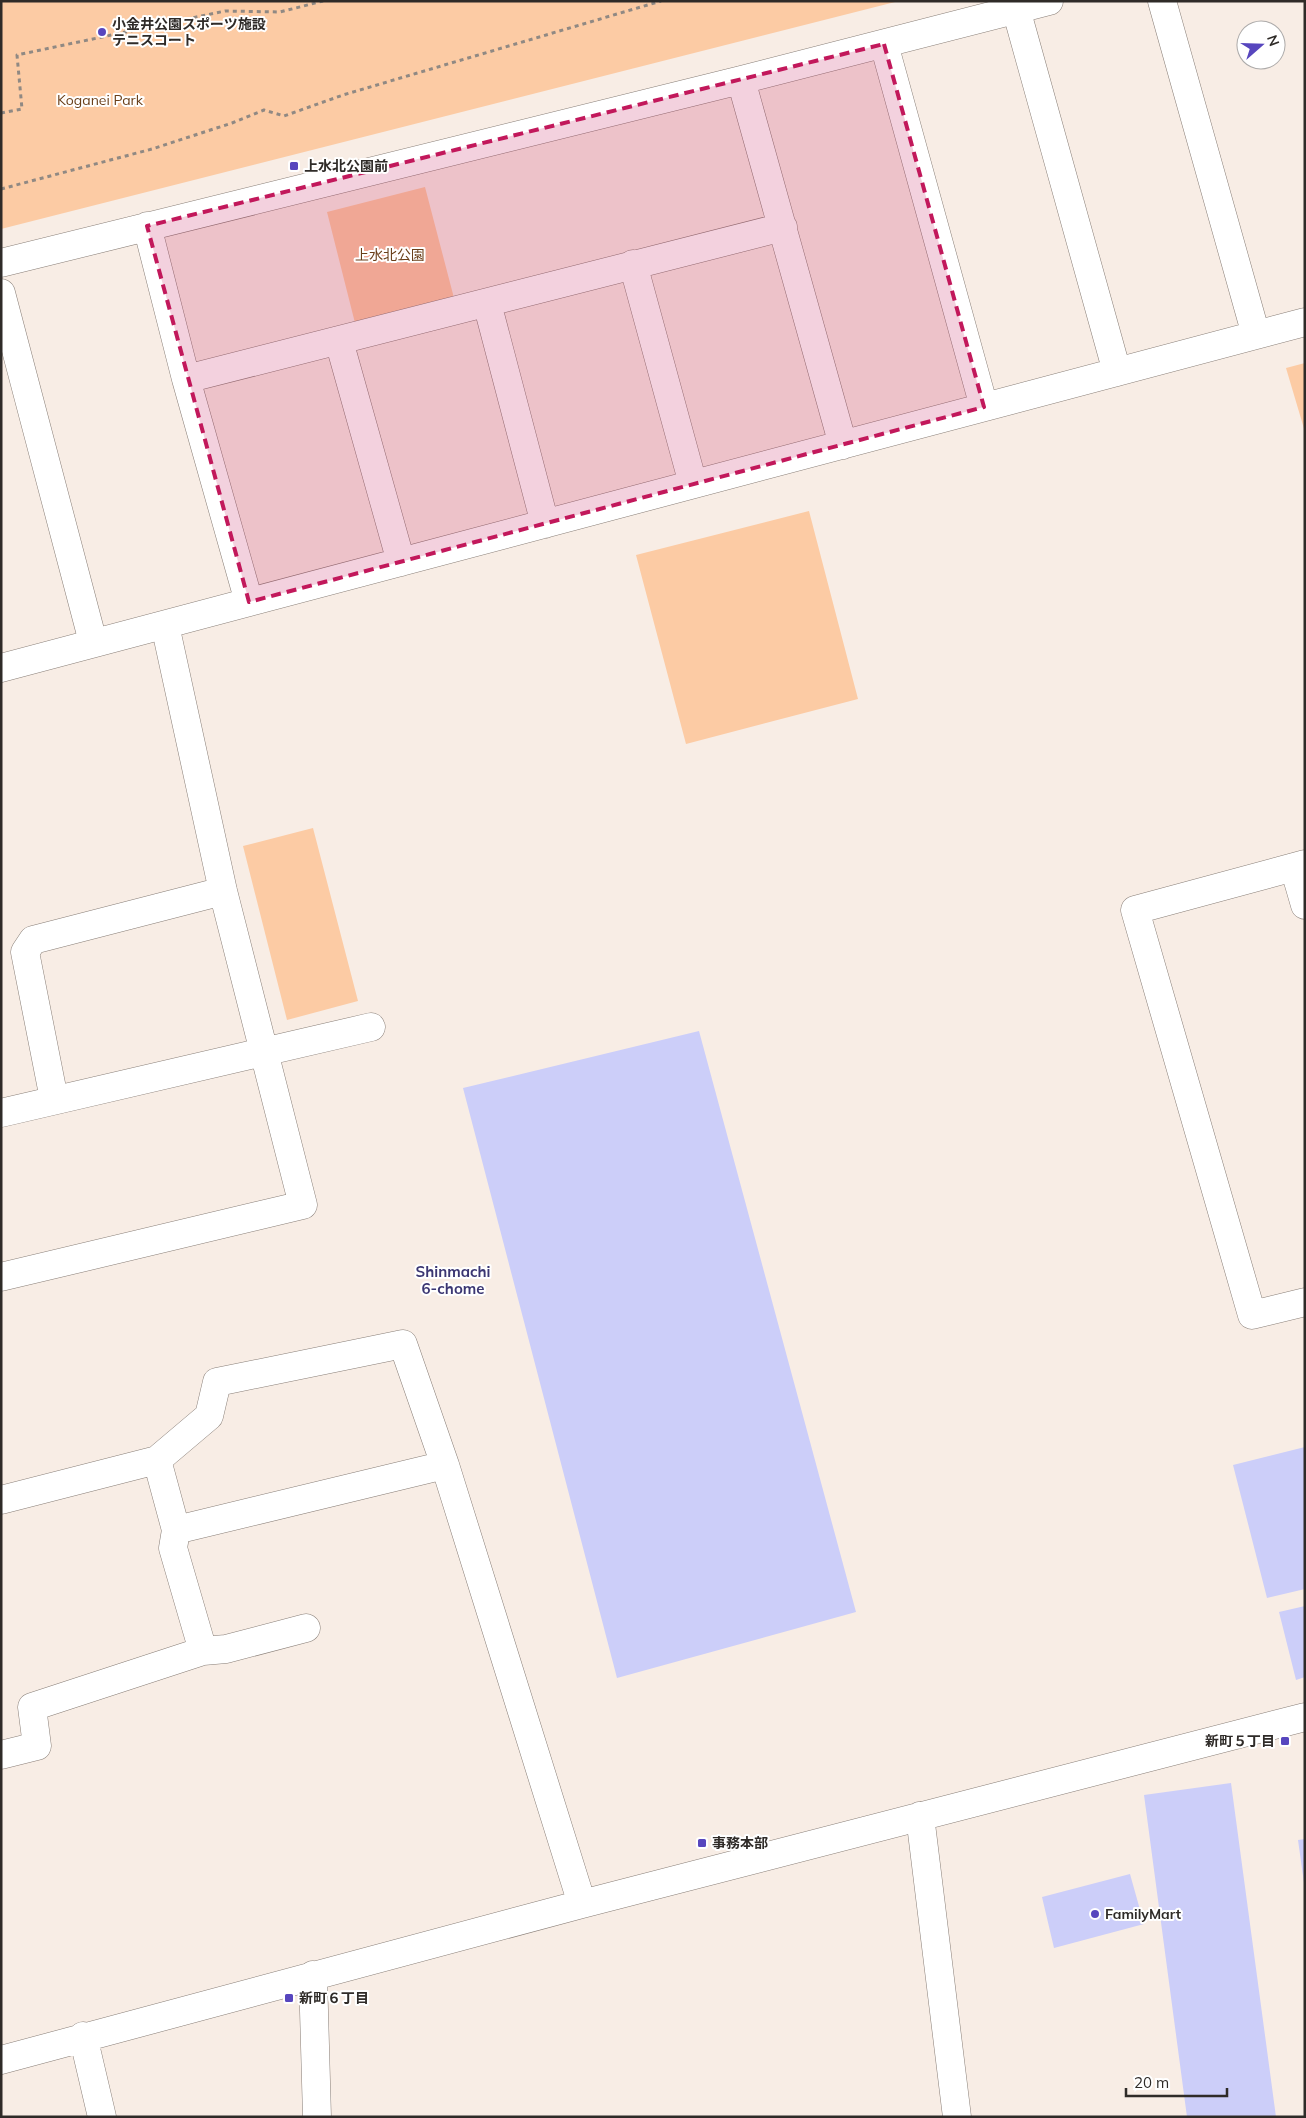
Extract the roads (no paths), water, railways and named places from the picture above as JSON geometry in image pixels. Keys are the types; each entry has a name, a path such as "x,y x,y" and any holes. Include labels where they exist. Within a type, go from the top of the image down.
{"street":[{"path":"1,263 741,80 1049,1"},
{"path":"1162,1 1256,335"},
{"path":"1016,9 1117,372"},
{"path":"884,44 984,407"},
{"path":"741,80 843,445"},
{"path":"147,226 186,379 249,602"},
{"path":"186,379 783,227"},
{"path":"633,264 694,484"},
{"path":"1,294 93,642"},
{"path":"487,302 546,524"},
{"path":"1,668 93,642 165,625 1305,322"},
{"path":"339,341 401,562"},
{"path":"1,1277 303,1205 223,890 165,625"},
{"path":"1305,905 1299,866 1135,910 1252,1315 1305,1302"},
{"path":"54,1099 25,952 32,940 223,890"},
{"path":"1,1113 54,1099 371,1027"},
{"path":"1,1500 157,1460 209,1416 217,1382 402,1344 446,1465 582,1904"},
{"path":"157,1460 176,1530 173,1548 203,1651"},
{"path":"176,1530 446,1465"},
{"path":"1,1755 38,1746 32,1707 203,1651 226,1649 306,1628"},
{"path":"1,2060 83,2036 582,1904 1305,1717"},
{"path":"920,1816 957,2117"},
{"path":"313,1975 317,2117"},
{"path":"83,2036 102,2117"}],"place":[{"name":"小金井公園スポーツ施設 テニスコート","path":"102,32"},
{"name":"上水北公園前","path":"294,166"},
{"name":"新町５丁目","path":"1285,1741"},
{"name":"事務本部","path":"702,1843"},
{"name":"FamilyMart","path":"1095,1914"},
{"name":"新町６丁目","path":"289,1998"}],"district":[{"name":"Shinmachi 6-chome","path":"453,1280"}],"park label":[{"name":"Koganei Park","path":"100,100"},
{"name":"上水北公園","path":"390,255"}]}
